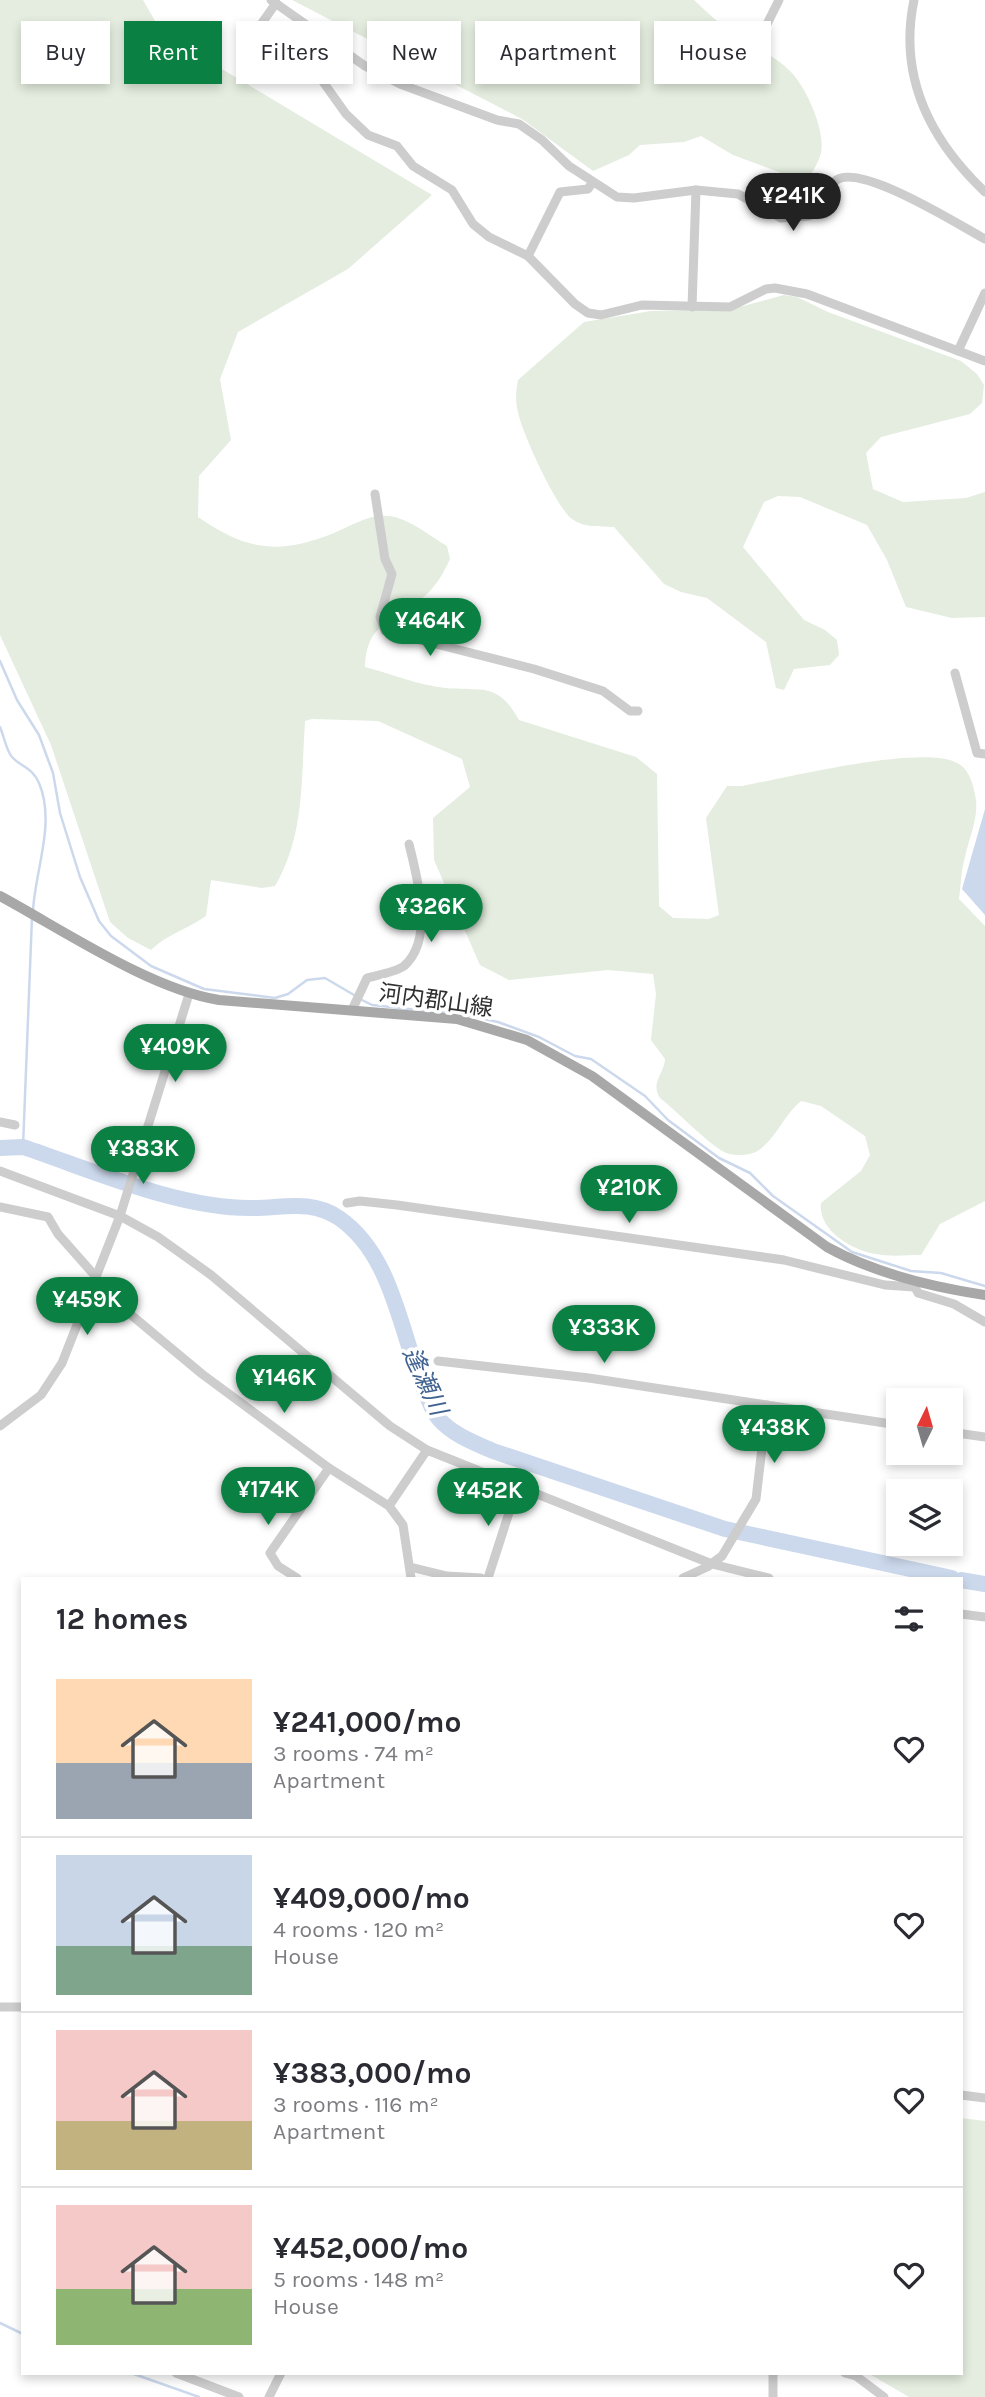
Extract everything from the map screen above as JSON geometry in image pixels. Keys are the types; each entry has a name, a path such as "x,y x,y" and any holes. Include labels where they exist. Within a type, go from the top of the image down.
{"main road":[{"name":"河内郡山線","path":"0,895 159,982 189,994 219,1000 457,1019 512,1034 546,1049 592,1076 827,1247 853,1262 913,1284 985,1296"}],"street":[{"path":"768,21 779,0"},
{"path":"914,0 911,61 922,108 946,151 985,192"},
{"path":"985,239 879,183 863,178 838,178 822,210 799,218 776,217 738,194 696,190 617,197 592,183 519,124 497,120 400,84 365,66 273,2 248,43 258,55 276,66 321,79 346,114 368,135 397,146 413,166 452,190 473,224 489,237 528,256 575,304 588,313 601,315 642,305 730,307 766,289 793,291 985,361"},
{"path":"528,256 560,192 588,189 592,183"},
{"path":"692,307 696,190"},
{"path":"958,351 985,293"},
{"path":"375,494 385,559 392,574 380,617 385,631 534,669 603,691 630,710 638,711"},
{"path":"956,673 977,753 985,754"},
{"path":"352,1010 368,978 404,966 415,948 423,904 409,844"},
{"path":"0,1426 29,1407 54,1380 96,1281 121,1213 134,1164 189,994"},
{"path":"0,1122 15,1125"},
{"path":"0,1171 121,1213 158,1237 211,1275 390,1426 427,1450 712,1564 765,1577"},
{"path":"347,1203 397,1205 784,1260 885,1285 913,1284 918,1293 954,1304 985,1322"},
{"path":"0,1207 48,1217 58,1234 96,1281 202,1374 329,1468 389,1506 403,1525 411,1577"},
{"path":"438,1361 505,1367 886,1423"},
{"path":"685,1577 712,1564 725,1552 755,1499 766,1405"},
{"path":"963,1434 985,1437"},
{"path":"389,1506 427,1450"},
{"path":"295,1577 278,1566 270,1553 329,1468"},
{"path":"488,1577 517,1488"},
{"path":"410,1567 447,1576 464,1577"},
{"path":"963,1614 985,1618"},
{"path":"0,2007 21,2007"},
{"path":"963,2095 985,2098"},
{"path":"181,2375 239,2397"},
{"path":"269,2397 280,2375"},
{"path":"773,2375 773,2397"},
{"path":"852,2375 884,2397"}],"shaded area":[{"path":"0,0 143,0 155,21 124,21 124,84 222,84 222,69 236,77 236,84 247,84 432,195 348,269 238,332 220,379 231,440 199,476 198,517 248,543 280,547 314,540 368,518 388,516 414,525 447,546 450,559 438,581 426,595 390,619 375,633 366,653 365,667 435,687 488,691 504,699 519,720 636,757 657,774 659,906 673,918 709,919 719,915 706,818 727,786 742,786 853,764 915,757 940,758 957,763 965,769 973,784 976,807 959,899 985,926 985,1201 940,1224 921,1255 887,1255 856,1248 830,1230 821,1213 821,1203 861,1171 870,1155 865,1136 821,1106 801,1101 759,1150 751,1154 736,1155 726,1153 714,1145 660,1098 657,1092 656,1087 665,1059 651,1040 656,994 653,974 608,970 509,980 480,965 434,860 433,818 470,787 462,759 378,721 305,721 297,827 285,867 275,886 262,888 211,880 206,916 151,950 128,938 110,922 51,745 0,635"},
{"path":"292,0 694,0 718,21 654,21 654,84 771,84 771,57 790,71 809,99 821,136 820,156 799,188 779,172 733,155 701,136 684,142 640,145 629,155 593,171 522,119 454,84 461,84 461,21 367,21 367,39 353,32 353,21 333,21"},
{"path":"784,295 797,297 828,312 961,361 977,374 984,385 982,403 970,414 881,437 866,453 873,489 903,502 966,498 985,492 985,617 952,618 906,607 887,560 867,525 800,497 778,496 764,502 743,547 804,620 825,630 837,640 839,655 830,665 794,669 784,690 776,688 766,642 707,598 681,592 664,584 614,527 582,524 565,512 533,452 521,422 516,396 518,380 584,322 651,311 732,309"},
{"path":"963,2118 985,2121 985,2397 909,2397 871,2375 963,2375"}],"water":[{"path":"985,809 985,915 962,889"}],"waterway":[{"path":"0,661 17,700 39,735 53,773 60,813 80,877 99,921 111,936 151,966 204,989 275,998 288,994 307,980 325,978 354,995"},
{"path":"0,727 10,754 30,770 39,783 44,798 45,830 33,911"},
{"path":"23,1147 32,917"},
{"path":"360,999 372,1005 466,1015 498,1022 539,1037 575,1056 591,1059 645,1096 668,1120 719,1158 750,1173 773,1196 852,1252 911,1271 941,1273 985,1286"},
{"name":"逢瀬川","path":"0,1148 23,1147 136,1187 195,1202 224,1207 307,1206 328,1212 357,1234 372,1253 393,1298 416,1369 433,1409 445,1425 457,1434 493,1451 725,1529 947,1577"},
{"name":"逢瀬川","path":"963,1580 985,1584"},
{"path":"0,2323 21,2333"},
{"path":"137,2375 199,2397"}]}
